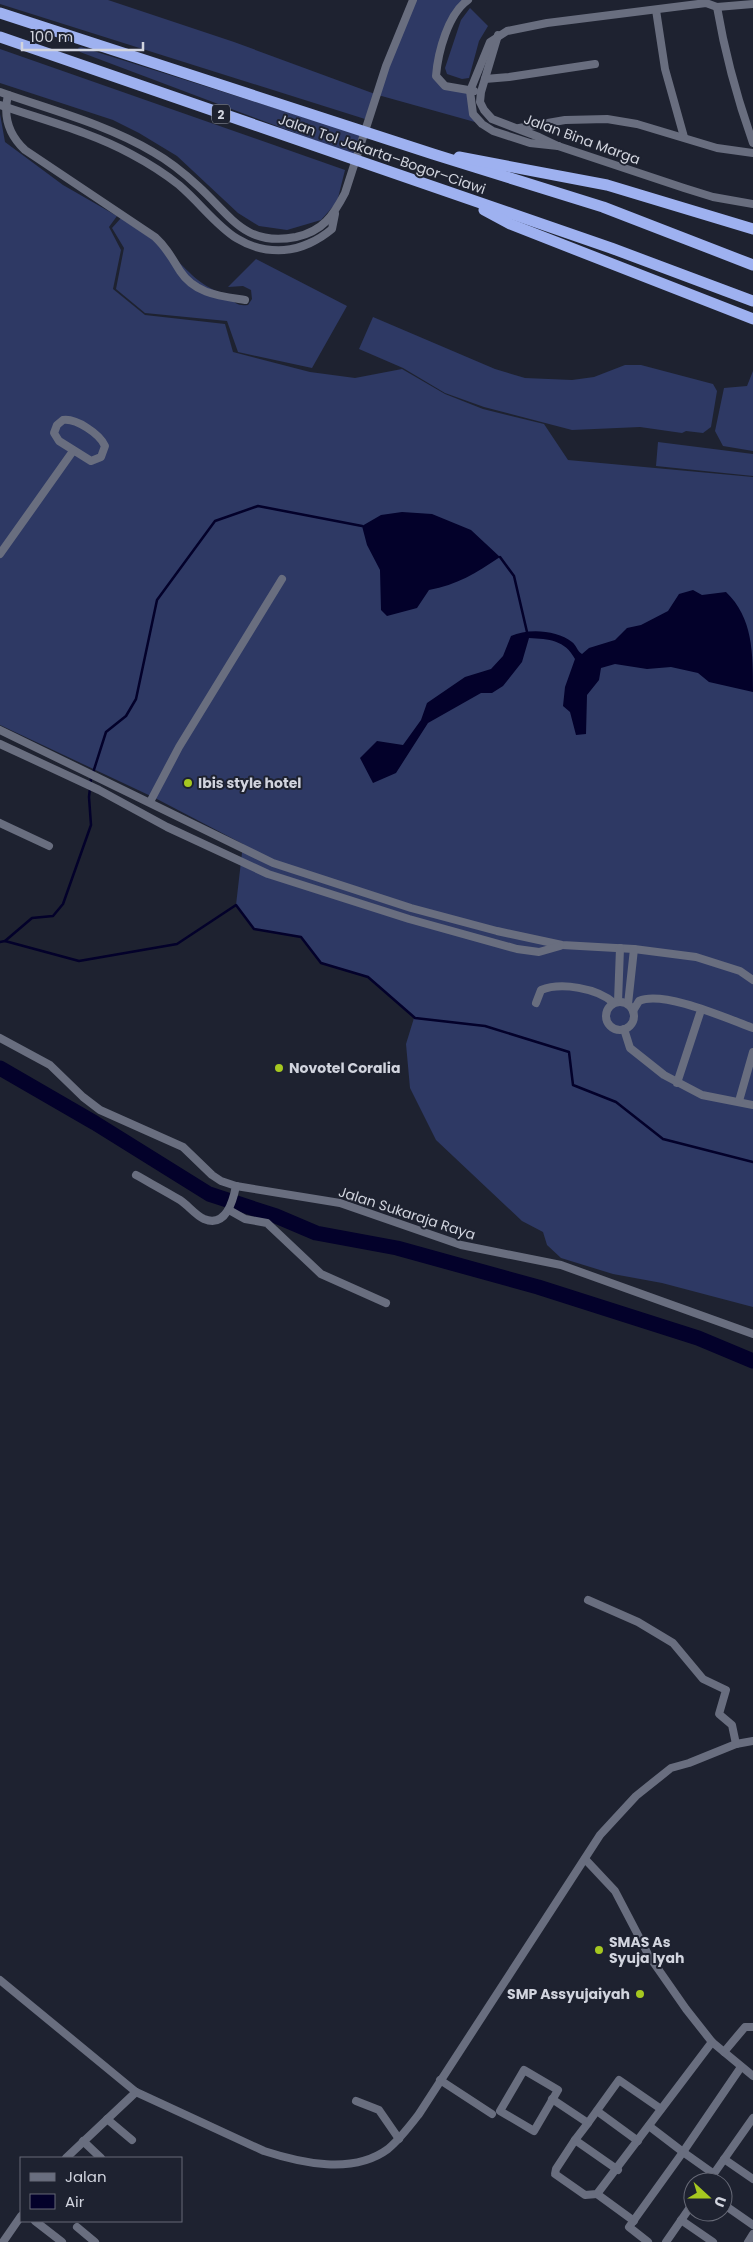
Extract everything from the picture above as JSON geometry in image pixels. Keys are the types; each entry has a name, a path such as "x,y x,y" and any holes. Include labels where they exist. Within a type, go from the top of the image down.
{"highway":[{"name":"Jalan Tol Jakarta–Bogor–Ciawi","path":"0,13 433,154 603,207 753,265"},
{"name":"Jalan Tol Jakarta–Bogor–Ciawi","path":"0,37 611,248 753,301"},
{"path":"433,154 480,160 607,186 753,229"},
{"path":"443,190 510,224 753,319"}],"street":[{"path":"245,300 216,295 192,285 161,242 18,144 12,135 2,106 4,94 107,130 153,152 199,186 233,222 255,236 269,240 303,235 324,226 335,212 345,193 386,66 412,0"},
{"path":"468,0 453,19 441,52 436,76 444,86 481,92 498,35"},
{"path":"558,146 530,143 487,128 473,114 470,91 485,50 498,35 547,23 656,10 704,1 717,6 753,4"},
{"path":"717,6 723,43 738,99 753,143"},
{"path":"656,10 665,69 684,137"},
{"path":"485,79 595,64"},
{"name":"Jalan Bina Marga","path":"481,92 481,106 489,117 558,146 713,197 753,204"},
{"path":"2,106 130,153 179,185 216,222 246,245 270,250 304,245 319,239 332,229 335,212"},
{"path":"517,128 566,120 607,120 638,124 717,148 753,153"},
{"path":"66,419 78,423 99,438 105,446 102,457 94,462 73,451 54,435 57,425 66,419"},
{"path":"0,554 73,451"},
{"path":"150,802 183,739 282,580"},
{"path":"0,730 86,770 273,863 411,908 562,945 634,949 703,958 740,972 753,980"},
{"path":"0,744 99,790 180,833 268,874 409,919 517,949 539,952 562,945"},
{"path":"180,833 186,820"},
{"path":"0,823 49,846"},
{"path":"268,874 273,863"},
{"path":"620,948 616,1002 606,1012 606,1018 612,1028 624,1030"},
{"path":"633,1011 628,1004 634,949"},
{"path":"536,1003 541,990 558,987 592,991 616,1002 628,1004"},
{"path":"624,1030 633,1022 633,1011 639,1001 652,998 702,1010 753,1028"},
{"path":"677,1083 702,1010"},
{"path":"624,1030 627,1043 635,1052 677,1083 702,1094 753,1104"},
{"name":"Jalan Sukaraja Raya","path":"0,1038 50,1065 83,1097 100,1110 182,1147 212,1175 235,1189 340,1203 461,1245 550,1263 753,1334"},
{"path":"739,1101 753,1052"},
{"path":"136,1176 179,1199 203,1219 218,1218 230,1208 235,1189"},
{"path":"230,1208 245,1219 256,1219 267,1223 321,1274 386,1303"},
{"path":"588,1600 638,1622 664,1637 685,1654 703,1679 726,1690 719,1714 732,1725 736,1744"},
{"path":"0,1980 136,2092 264,2151 303,2162 324,2164 360,2160 386,2150 399,2139 440,2080 600,1836 622,1810 670,1768 689,1763 736,1744 753,1741"},
{"path":"585,1859 616,1891 658,1970 712,2042 753,2076"},
{"path":"724,2052 745,2027 753,2027"},
{"path":"597,2194 618,2170 712,2042"},
{"path":"648,2242 629,2227 741,2067"},
{"path":"524,2070 558,2090 552,2099 534,2131 500,2111 524,2070"},
{"path":"440,2080 492,2114"},
{"path":"634,2221 597,2194 586,2195 555,2174 556,2169 619,2080 661,2109"},
{"path":"67,2157 136,2092"},
{"path":"552,2099 588,2123"},
{"path":"356,2101 379,2110 399,2139"},
{"path":"597,2111 638,2141"},
{"path":"715,2172 753,2118"},
{"path":"107,2119 132,2140"},
{"path":"649,2126 711,2172"},
{"path":"745,2128 753,2134"},
{"path":"576,2140 618,2170"},
{"path":"83,2141 100,2157"},
{"path":"724,2159 753,2180"},
{"path":"733,2211 753,2225"},
{"path":"3,2242 20,2217"},
{"path":"666,2242 683,2217"},
{"path":"681,2220 713,2242"},
{"path":"36,2222 62,2242"},
{"path":"77,2227 95,2242"},
{"path":"748,2242 753,2234"}],"shaded area":[{"path":"0,0 108,0 234,42 375,94 365,119 0,4"},
{"path":"413,0 468,0 450,27 441,58 438,80 470,91 472,112 482,124 378,95"},
{"path":"470,8 488,26 479,41 469,78 462,79 447,74 445,68 461,20"},
{"path":"81,47 360,135 354,155 80,52 78,48"},
{"path":"0,49 345,170 337,202 321,220 287,230 259,226 238,213 177,156 139,133 113,120 0,83"},
{"path":"0,114 5,142 63,185 117,216 109,227 121,250 113,289 145,315 225,324 233,352 310,372 355,378 402,369 445,394 483,409 544,424 568,460 753,477 753,1307 662,1283 613,1274 561,1258 547,1245 543,1232 522,1221 436,1140 410,1088 406,1044 414,1018 368,977 321,963 301,937 254,929 236,905 243,844 155,798 0,725"},
{"path":"121,218 169,252 199,281 217,292 230,296 239,305 248,305 252,299 251,290 243,286 228,287 256,259 347,306 312,368 238,352 227,321 145,313 116,289 124,248 112,228"},
{"path":"373,317 495,369 525,378 572,380 594,377 625,365 641,365 713,384 717,391 711,427 703,433 686,431 682,433 640,427 572,430 484,407 445,393 403,368 359,349"},
{"path":"753,371 753,451 723,446 715,431 724,388 747,386"},
{"path":"658,442 753,454 753,476 656,466"}],"water":[{"path":"402,512 432,514 471,530 500,557 466,578 429,590 417,608 387,616 381,610 380,570 367,545 362,526 381,515"},
{"path":"693,590 702,595 726,592 742,613 752,650 753,692 709,682 698,673 671,667 647,669 615,664 601,668 599,680 587,695 586,734 576,735 570,712 563,706 565,687 575,659 561,644 550,640 529,638 522,662 503,686 492,693 481,693 428,723 396,773 373,783 360,758 377,741 403,745 421,720 427,703 465,677 491,669 503,656 511,636 534,631 559,635 572,642 582,654 589,648 615,640 627,628 641,625 668,611 679,594"}],"waterway":[{"path":"0,942 5,941 32,918 53,916 63,904 91,825 89,797 91,779 106,732 126,716 136,699 157,600 215,521 258,506 362,526"},
{"path":"500,557 514,576 527,632"},
{"path":"5,941 79,961 177,944 236,905 254,929 301,937 321,963 368,977 415,1018 485,1026 569,1052 573,1085 616,1102 663,1139 753,1162"},
{"path":"0,1068 95,1123 209,1194 276,1216 316,1233 397,1248 538,1287 698,1338 753,1361"}],"place":[{"name":"Ibis style hotel","path":"188,783"},
{"name":"Novotel Coralia","path":"279,1068"},
{"name":"SMAS As Syuja Iyah","path":"599,1950"},
{"name":"SMP Assyujaiyah","path":"640,1994"}]}
